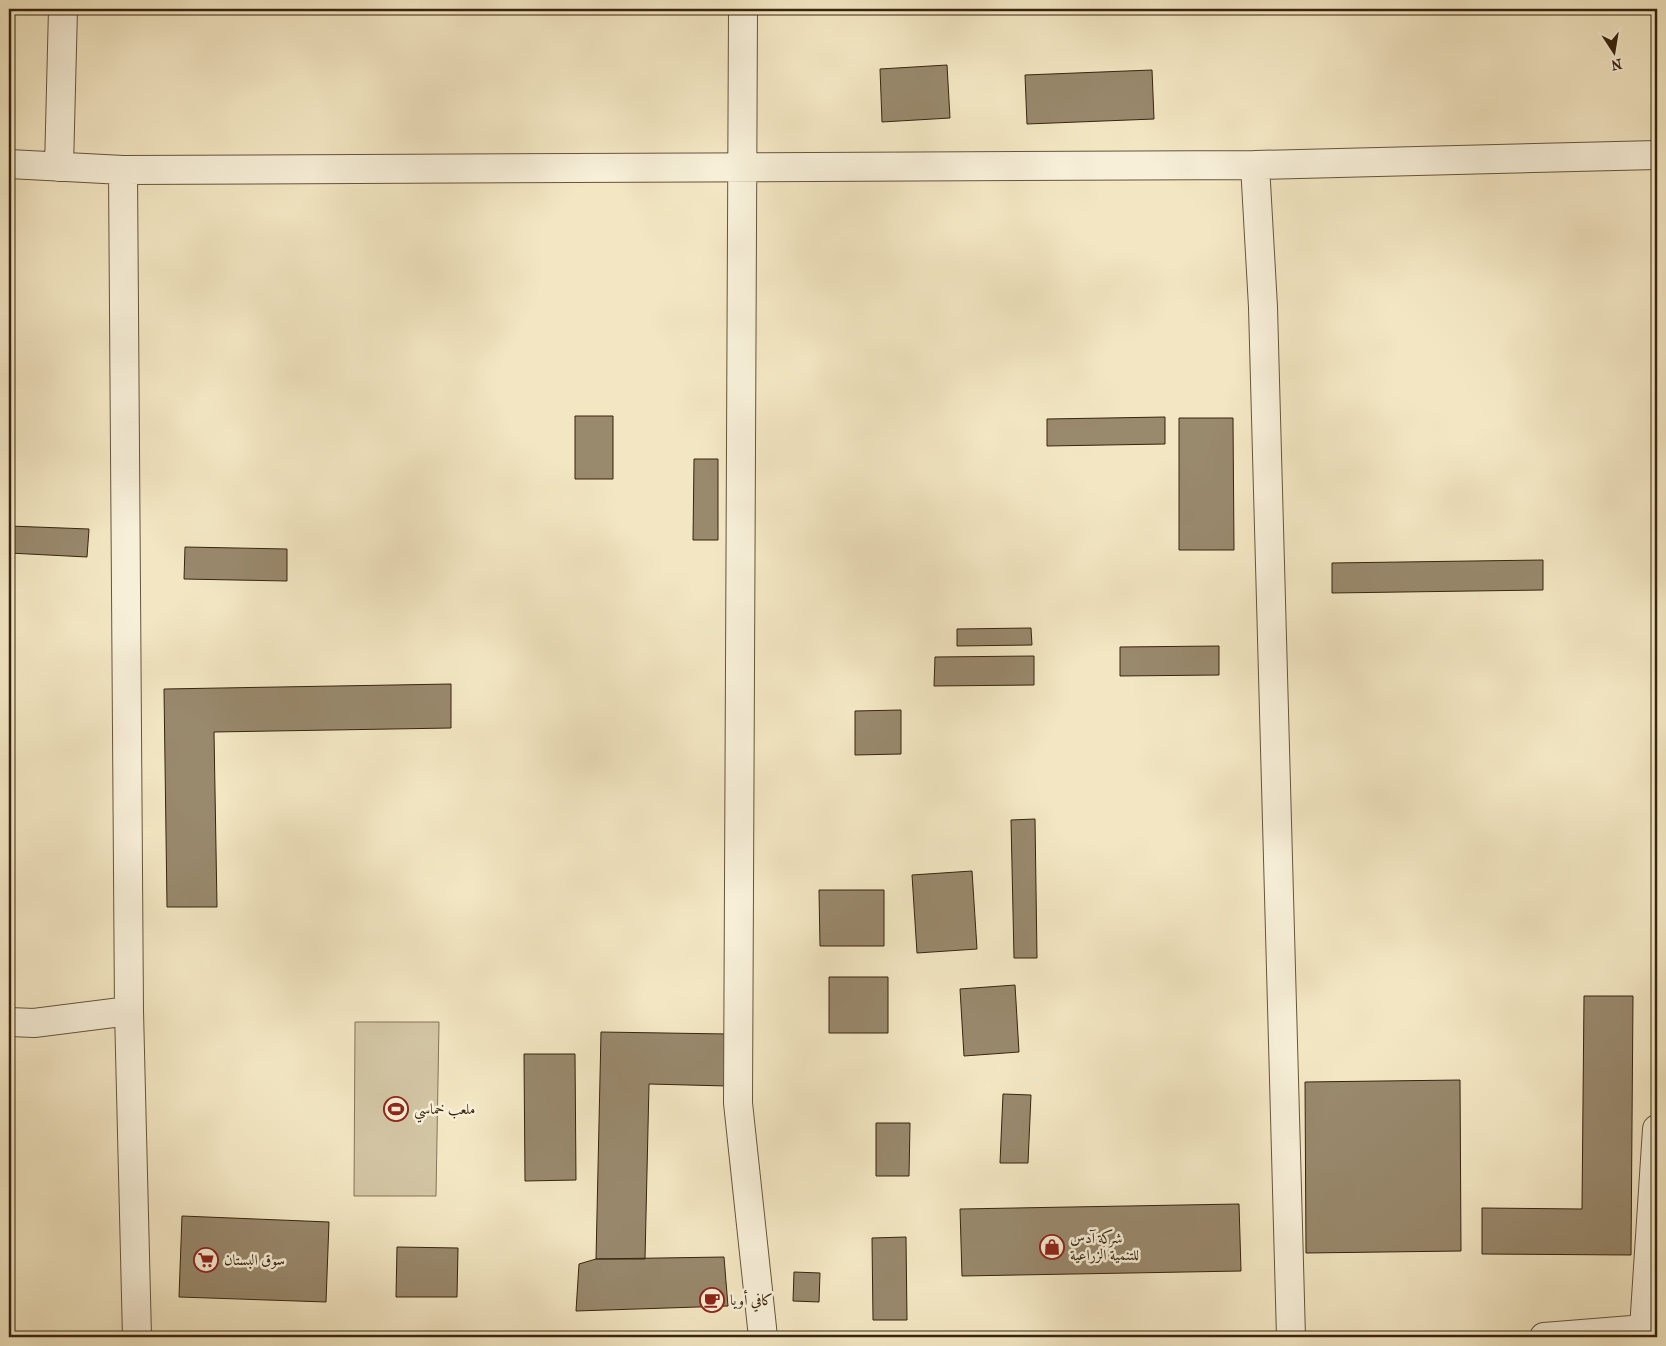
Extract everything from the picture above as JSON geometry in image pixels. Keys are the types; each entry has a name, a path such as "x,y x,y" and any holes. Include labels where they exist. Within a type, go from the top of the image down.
{"street":[{"path":"59,167 63,9"},
{"path":"743,9 738,1103 763,1337"},
{"path":"9,164 123,170 1255,165 1657,155"},
{"path":"1255,165 1263,317 1291,1337"},
{"path":"123,170 128,1011 137,1337"},
{"path":"9,1022 34,1023 128,1011"},
{"path":"1544,1337 1651,1328 1657,1129"}],"shaded area":[{"name":"ملعب خماسي","path":"355,1022 439,1022 436,1196 354,1196"}],"building":[{"path":"947,65 950,118 882,122 880,69"},
{"path":"1152,70 1154,119 1027,124 1025,75"},
{"path":"575,416 613,416 613,479 575,479"},
{"path":"1165,417 1165,444 1047,446 1047,419"},
{"path":"1179,418 1233,418 1234,550 1179,550"},
{"path":"694,459 718,459 718,540 693,540"},
{"path":"9,526 89,529 87,557 9,553"},
{"path":"185,547 287,549 287,581 184,579"},
{"path":"1543,560 1543,590 1332,593 1332,563"},
{"path":"1031,628 1032,645 957,646 957,629"},
{"path":"1219,646 1219,675 1120,676 1120,647"},
{"path":"1034,656 1034,685 934,686 935,657"},
{"path":"451,684 451,728 214,732 217,907 167,907 164,689"},
{"path":"901,710 901,754 855,755 855,711"},
{"path":"1035,819 1037,958 1014,958 1011,820"},
{"path":"972,871 977,949 917,953 912,875"},
{"path":"819,890 884,890 884,946 820,946"},
{"path":"829,977 888,977 888,1033 829,1033"},
{"path":"1015,985 1019,1052 964,1056 960,989"},
{"path":"1584,996 1633,996 1631,1255 1482,1254 1482,1208 1582,1209"},
{"path":"601,1032 728,1034 727,1086 649,1084 645,1259 596,1259"},
{"path":"524,1054 575,1054 576,1180 525,1181"},
{"path":"1460,1080 1461,1251 1306,1253 1305,1082"},
{"path":"1003,1094 1031,1095 1028,1163 1000,1163"},
{"path":"876,1123 910,1123 909,1176 876,1176"},
{"path":"1239,1204 1241,1271 962,1276 960,1209"},
{"path":"182,1216 329,1222 326,1302 179,1297"},
{"path":"906,1237 907,1320 873,1320 872,1238"},
{"path":"397,1247 458,1248 457,1297 396,1297"},
{"path":"724,1257 728,1306 576,1311 579,1264 596,1259"},
{"path":"794,1272 820,1273 819,1302 793,1301"}],"place":[{"name":"ملعب خماسي","path":"396,1109"},
{"name":"شركة آدس للتنمية الزراعية","path":"1052,1247"},
{"name":"سوق البستان","path":"206,1260"},
{"name":"كافي أويا","path":"712,1300"}]}
